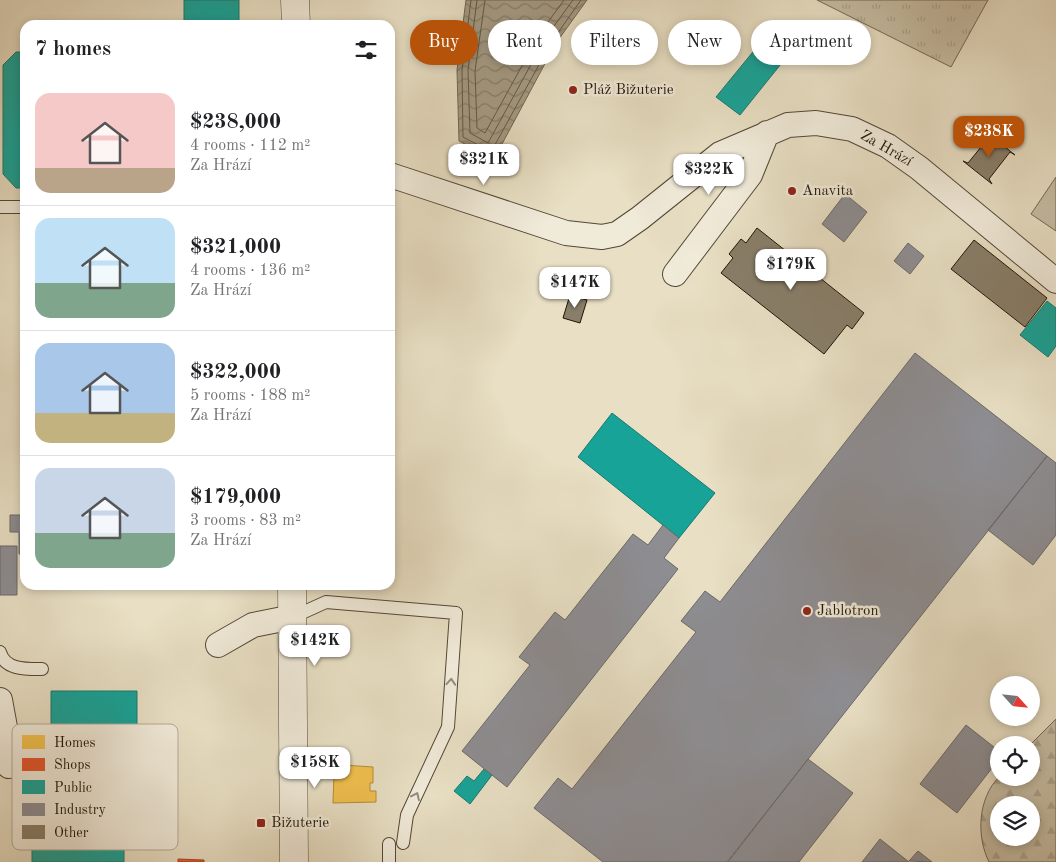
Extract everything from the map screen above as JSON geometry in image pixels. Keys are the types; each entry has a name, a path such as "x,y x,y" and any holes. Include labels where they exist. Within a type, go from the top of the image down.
{"street":[{"path":"295,0 296,20"},
{"name":"Za Hrází","path":"395,177 566,234 602,237 617,234 640,218 720,154 788,125 816,123 852,129 888,146 919,168 1056,281"},
{"path":"675,274 750,175 767,133"},
{"path":"288,858 292,590"},
{"path":"218,645 253,625 293,617"},
{"path":"0,700 9,749 9,766"}],"lane":[{"path":"0,207 20,207"},
{"path":"293,617 326,602 456,613 448,727 408,815 403,843"},
{"path":"0,652 11,666 26,669 42,669"},
{"path":"389,844 389,862"}],"green space":[{"path":"817,0 988,0 951,67 871,27 871,20 857,20"},
{"path":"1056,177 1056,231 1031,214"},
{"path":"1056,719 1056,862 989,862 982,841 981,829 983,806 992,786 1040,786 1039,736"}],"water":[{"path":"466,0 587,0 561,36 561,20 488,20 488,65 544,65 494,159 459,141 458,65 478,65 478,20 463,20"}],"building: Homes":[{"path":"338,762 343,765 373,767 373,783 370,783 370,791 376,791 376,802 333,803 334,774 332,770 333,764"}],"building: Shops":[{"path":"178,859 204,860 204,862 178,862"}],"building: Public":[{"path":"184,0 239,0 239,20 184,20"},
{"path":"16,52 20,52 20,188 16,188 3,174 3,65"},
{"path":"751,54 751,65 780,65 740,115 716,97"},
{"path":"1047,301 1056,308 1056,346 1048,357 1020,335"},
{"path":"612,413 715,493 679,538 578,457"},
{"path":"51,691 137,691 137,724 51,724"},
{"path":"484,769 492,775 470,804 454,791 467,776 474,781"},
{"path":"32,850 124,850 124,862 32,862"}],"building: Industry":[{"path":"845,194 867,212 844,242 822,224"},
{"path":"908,243 924,256 910,274 894,261"},
{"name":"Jablotron","path":"915,353 1047,456 727,862 603,862 534,808 558,778 572,789 696,632 681,621 705,591 720,602"},
{"path":"1047,456 1056,463 1056,535 1033,565 988,530"},
{"path":"10,515 20,515 20,554 19,532 10,532"},
{"path":"663,525 679,538 664,558 678,569 507,787 462,751 530,665 519,657 555,612 565,620 633,534 648,545"},
{"path":"0,546 17,546 17,595 0,595"},
{"path":"966,725 990,744 990,771 957,813 920,784"},
{"path":"808,759 853,793 799,862 728,862"},
{"path":"880,839 909,862 862,862"},
{"path":"918,851 932,862 909,861"}],"building: Other":[{"path":"986,132 1015,155 1010,152 989,179 992,184 963,161 968,163 990,136"},
{"path":"757,228 864,313 852,329 847,325 824,354 721,273 733,258 729,254 741,239 746,243"},
{"path":"974,240 1047,298 1025,327 951,269"},
{"path":"570,295 587,300 580,323 563,318"}],"place":[{"name":"Pláž Bižuterie","path":"573,90"},
{"name":"Anavita","path":"792,191"},
{"name":"Jablotron","path":"807,611"},
{"name":"Bižuterie","path":"261,823"}]}
